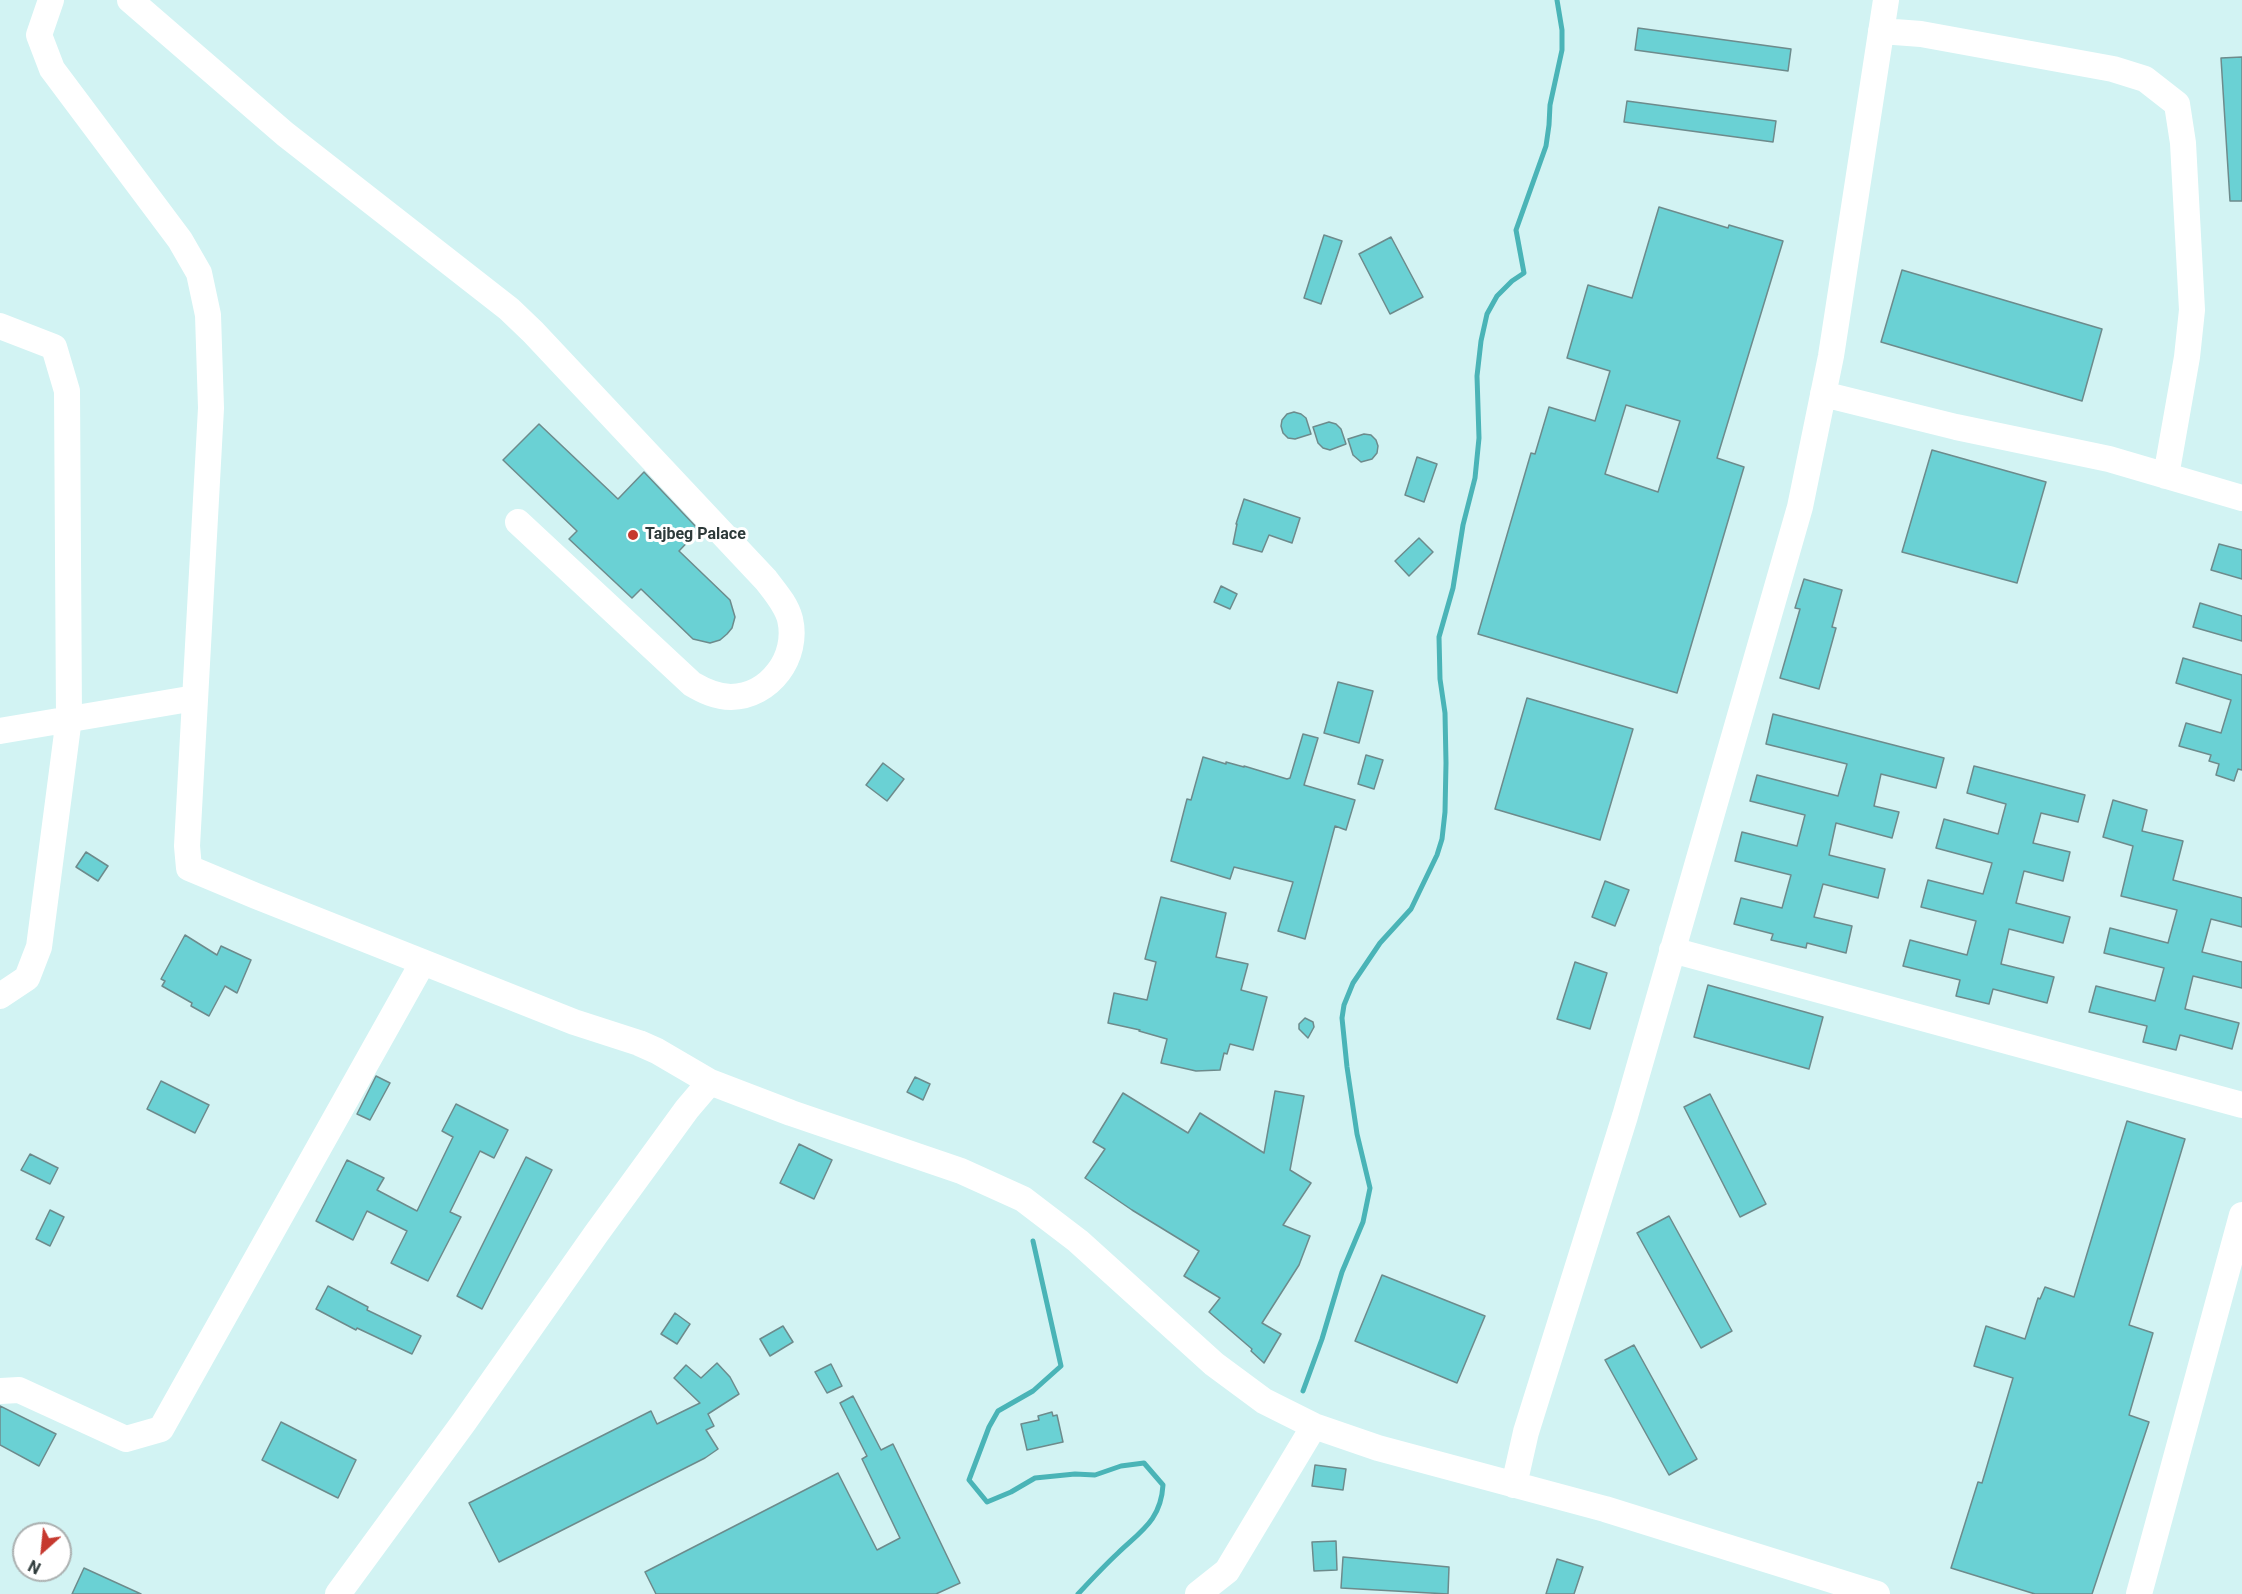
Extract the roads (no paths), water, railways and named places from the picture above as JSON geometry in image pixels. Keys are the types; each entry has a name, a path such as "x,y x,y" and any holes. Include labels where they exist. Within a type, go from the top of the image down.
{"street":[{"path":"51,0 39,35 52,69 180,240 198,273 208,315 211,408 187,846 189,868 574,1022 639,1043 710,1082 791,1113 961,1171 1023,1199 1078,1241 1214,1364 1264,1401 1314,1426 1378,1448 1605,1509 1877,1594"},
{"path":"130,0 285,135 509,309 533,332 766,580 784,606 789,619 792,632 786,660 770,682 745,694 731,697 704,691 692,684 518,522"},
{"path":"1514,1485 1526,1432 1625,1116 1800,507 1831,356 1886,0"},
{"path":"1881,31 1922,34 2113,69 2145,79 2177,104 2183,143 2192,310 2187,357 2166,476"},
{"path":"0,326 54,347 67,391 69,718 39,947 27,978 0,996"},
{"path":"1823,394 1956,427 2109,459 2242,498"},
{"path":"0,731 195,698"},
{"path":"1672,950 2242,1105"},
{"path":"0,1391 19,1390 126,1439 161,1429 423,962"},
{"path":"338,1594 464,1422 596,1234 687,1109 710,1082"},
{"path":"2139,1594 2242,1215"},
{"path":"1198,1594 1227,1571 1314,1426"}],"waterway":[{"path":"1303,1391 1322,1339 1342,1272 1363,1222 1370,1188 1357,1134 1347,1067 1342,1018 1344,1005 1353,983 1380,943 1411,909 1437,855 1442,839 1446,763 1439,637 1453,588 1463,525 1475,478 1479,438 1477,376 1487,314 1497,296 1524,273 1516,230 1546,146 1550,105 1562,50 1562,30 1557,0"},
{"path":"1033,1241 1061,1366 1033,1391 998,1411 989,1427 969,1480 987,1502 1035,1478 1075,1474 1095,1475 1121,1466 1144,1463 1163,1485 1158,1507 1148,1524 1078,1594"}],"place":[{"name":"Tajbeg Palace","path":"633,535"}]}
